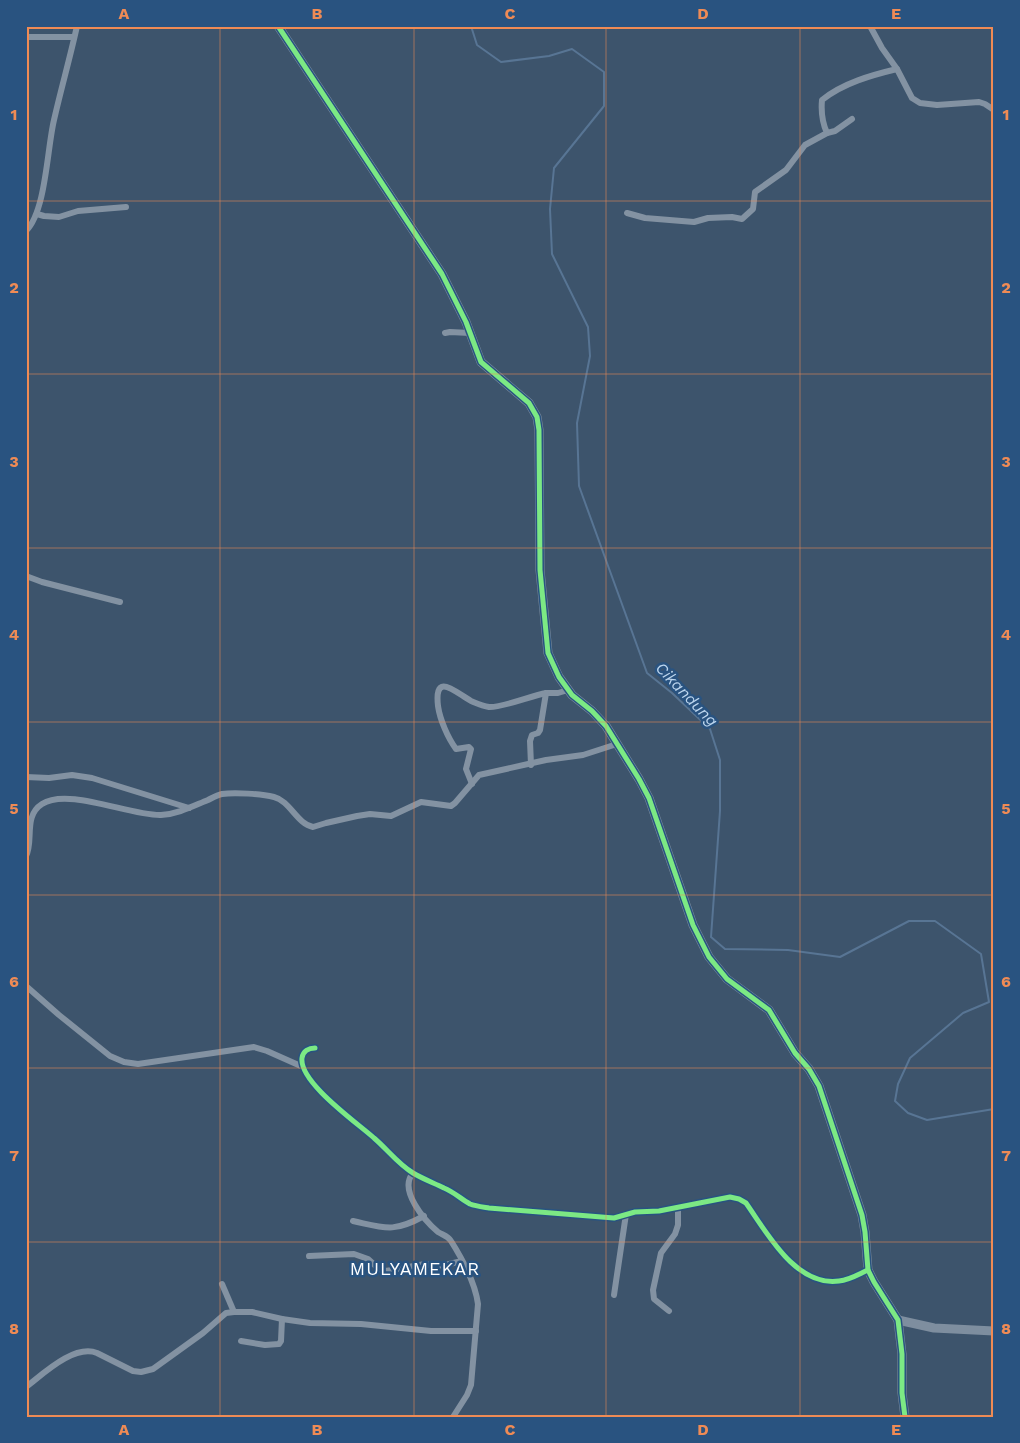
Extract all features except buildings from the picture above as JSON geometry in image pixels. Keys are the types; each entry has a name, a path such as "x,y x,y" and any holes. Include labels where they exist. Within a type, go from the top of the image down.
{"street":[{"path":"26,231 37,214 53,123 77,26"},
{"path":"278,26 427,249 449,286 481,362 529,403 537,417 540,570 545,638 550,658 568,690 601,720 639,779 649,798 693,925 709,957 727,979 769,1010 796,1054 819,1086 862,1215 866,1232 868,1270 898,1320 902,1354 902,1393 905,1417"},
{"path":"870,26 882,48 897,69 912,98 920,103 937,105 979,102 994,110"},
{"path":"26,37 74,37"},
{"path":"827,133 821,108 822,100 844,87 863,79 897,69"},
{"path":"627,213 645,218 694,222 708,218 732,217 742,219 753,209 755,192 786,170 805,145 852,119"},
{"path":"37,214 59,217 78,211 126,207"},
{"path":"445,333 470,333"},
{"path":"26,576 42,582 120,602"},
{"path":"472,784 466,769 471,749 469,747 458,750 451,742 439,712 436,693 438,689 444,686 451,688 472,702 490,707 546,693 558,693 568,690"},
{"path":"531,764 530,741 532,735 540,730 546,693"},
{"path":"26,856 29,848 30,823 35,812 41,804 59,799 71,799 160,815 179,812 221,794 268,796 279,799 305,823 313,827 370,814 392,816 421,802 451,806 456,803 479,775 583,755 617,744"},
{"path":"26,777 49,778 72,775 92,778 189,808"},
{"path":"26,986 58,1015 110,1056 124,1062 138,1064 254,1047 302,1067"},
{"path":"315,1048 309,1048 303,1053 301,1058 302,1067 308,1078 323,1094 390,1152 400,1164 472,1204 489,1208 614,1218 635,1212 659,1211 730,1196 746,1203 790,1263 803,1272 820,1280 839,1282 868,1270"},
{"path":"414,1173 409,1181 414,1204 439,1232 450,1238 476,1292 478,1304 470,1391 453,1417"},
{"path":"669,1311 654,1299 653,1290 661,1253 675,1234 678,1225 678,1207"},
{"path":"614,1295 626,1214"},
{"path":"353,1221 387,1229 397,1228 424,1216"},
{"path":"309,1256 354,1254 368,1259 379,1269 386,1271 426,1264 444,1266 462,1261"},
{"path":"222,1284 234,1312"},
{"path":"26,1387 48,1368 84,1351 97,1353 133,1372 152,1369 203,1333 226,1313 234,1312 252,1312 310,1323 361,1324 432,1331 476,1332"},
{"path":"241,1341 265,1345 279,1344 281,1341 282,1319"},
{"path":"898,1320 934,1328 994,1331"}],"waterway":[{"name":"Cikandung","path":"471,26 477,45 501,62 549,56 572,49 604,72 604,106 554,168 550,209 552,254 588,327 590,356 577,423 579,486 647,673 672,693 710,729 720,760 720,811 711,937 725,949 788,950 840,957 909,921 935,921 981,954 989,1002 963,1013 910,1058 898,1084 895,1101 908,1113 927,1120 994,1109"}],"cycle path":[{"path":"278,26 442,274 466,322 481,362 529,403 537,417 539,430 540,570 548,653 559,677 572,695 592,711 606,726 639,779 649,798 693,925 709,957 727,979 769,1010 795,1053 809,1069 819,1086 862,1215 868,1270 898,1320 902,1354 902,1393 905,1417"},
{"path":"315,1048 307,1050 302,1058 303,1068 319,1090 379,1142 397,1161 421,1177 451,1191 470,1204 489,1208 614,1218 635,1212 659,1211 730,1197 746,1203 784,1256 809,1276 824,1281 839,1281 868,1270"}],"district":[{"name":"MULYAMEKAR","path":"415,1269"}]}
